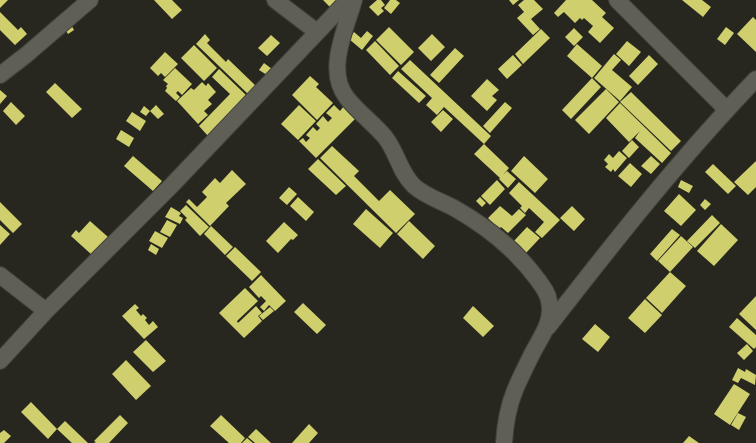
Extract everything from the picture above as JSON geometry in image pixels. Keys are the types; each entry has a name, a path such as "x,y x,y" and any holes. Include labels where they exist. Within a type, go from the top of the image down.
{"street":[{"path":"0,75 26,55 90,0"},
{"path":"275,0 317,32"},
{"path":"0,360 46,311 172,185 348,0"},
{"path":"354,0 342,40 336,67 337,78 342,92 389,142 407,178 413,184 422,191 465,215 490,232 511,249 526,264 543,287 548,298 550,307 549,320 546,330"},
{"path":"617,0 727,110"},
{"path":"504,443 506,422 515,391 546,330 665,179 756,79"},
{"path":"0,275 46,311"}],"building":[{"path":"0,0 8,0 0,8"},
{"path":"154,0 172,0 182,10 172,19"},
{"path":"323,0 337,0 330,7"},
{"path":"377,0 381,0 385,5 381,8 384,11 378,16 369,7"},
{"path":"390,0 396,0 400,3 391,14 384,8"},
{"path":"509,0 519,0 513,5"},
{"path":"524,0 534,0 543,9 531,19 540,29 533,35 517,18 524,12 518,5"},
{"path":"566,0 592,0 606,13 602,17 614,28 600,43 588,32 593,26 584,18 582,20 580,18 575,23 564,12 558,17 554,13"},
{"path":"682,0 702,0 711,7 703,17"},
{"path":"0,12 18,30 21,27 27,34 15,45 0,30"},
{"path":"753,17 756,20 756,52 737,34"},
{"path":"69,21 74,30 68,34 62,24"},
{"path":"389,27 414,52 401,65 376,40"},
{"path":"726,27 734,33 725,45 717,39"},
{"path":"574,28 583,37 574,46 565,37"},
{"path":"541,29 550,38 523,64 515,54"},
{"path":"367,31 373,36 362,50 349,39 354,32 361,38"},
{"path":"205,34 210,40 207,43 226,62 228,59 256,86 248,94 196,44"},
{"path":"432,34 445,47 431,61 418,48"},
{"path":"271,35 280,43 267,56 258,48"},
{"path":"375,41 399,66 390,75 366,50"},
{"path":"627,41 641,52 629,66 616,54"},
{"path":"577,44 602,66 592,78 567,56"},
{"path":"194,45 217,68 204,81 181,58"},
{"path":"455,48 464,56 439,83 430,75"},
{"path":"165,52 178,64 165,77 161,73 158,76 150,68"},
{"path":"614,54 621,60 612,70 632,87 620,101 594,78"},
{"path":"513,55 522,65 507,79 498,69"},
{"path":"649,55 658,64 638,85 629,76"},
{"path":"410,60 491,136 484,144 444,107 437,115 426,105 432,98 401,69"},
{"path":"264,63 272,69 267,75 259,70"},
{"path":"175,68 192,84 182,95 178,91 176,93 180,97 176,101 165,91 168,84 163,80"},
{"path":"219,69 247,96 208,136 199,126 230,94 212,77"},
{"path":"398,71 426,96 419,103 392,78"},
{"path":"310,76 319,84 316,87 333,103 317,120 292,95"},
{"path":"592,78 601,87 571,119 562,110"},
{"path":"487,79 499,90 492,96 497,100 487,111 471,96"},
{"path":"202,82 206,86 208,83 216,92 208,100 212,104 204,111 208,115 198,124 177,101 191,88 194,90"},
{"path":"55,83 82,109 72,118 46,92"},
{"path":"606,89 619,102 589,134 575,120"},
{"path":"0,90 7,96 0,104"},
{"path":"631,92 681,141 671,151 620,102"},
{"path":"11,102 25,116 16,125 3,111"},
{"path":"505,102 512,108 490,133 483,126"},
{"path":"620,103 671,153 662,163 635,138 640,131 629,142 606,118"},
{"path":"156,105 164,114 158,119 150,111"},
{"path":"299,105 316,121 298,140 281,124"},
{"path":"334,105 340,111 344,106 356,118 316,158 299,141 303,138 306,142 310,138 306,135 313,127 317,131 320,128 316,124 323,116 328,122 332,118 326,113"},
{"path":"144,106 150,111 146,116 140,112"},
{"path":"443,110 453,119 441,132 431,122"},
{"path":"132,112 146,121 140,131 126,121"},
{"path":"121,130 134,138 129,147 116,139"},
{"path":"632,140 639,147 629,158 622,151"},
{"path":"484,144 509,168 503,175 507,171 516,179 508,188 499,179 500,178 474,154"},
{"path":"332,146 359,171 354,176 379,201 390,190 415,214 396,233 320,158"},
{"path":"619,151 627,158 615,172 613,169 611,172 605,167 608,164 604,160 609,154 613,158"},
{"path":"133,156 162,181 153,191 124,166"},
{"path":"524,156 548,179 535,193 511,171"},
{"path":"651,156 660,164 651,174 641,166"},
{"path":"318,159 346,186 336,195 308,169"},
{"path":"756,161 756,187 748,195 734,182"},
{"path":"630,163 642,174 631,187 618,176"},
{"path":"713,164 736,186 728,194 705,172"},
{"path":"232,170 246,184 226,203 229,206 210,226 186,202 189,199 197,207 207,197 202,192 215,178 220,183"},
{"path":"497,180 505,189 490,205 481,196"},
{"path":"681,180 693,186 689,193 678,187"},
{"path":"519,182 560,220 542,238 535,232 544,222 529,208 525,213 520,208 522,206 509,193"},
{"path":"289,187 297,194 287,205 279,198"},
{"path":"679,194 696,210 681,226 664,211"},
{"path":"298,197 314,212 306,221 290,206"},
{"path":"480,197 486,203 482,207 476,201"},
{"path":"705,199 711,204 705,210 700,205"},
{"path":"0,202 22,224 13,233 0,220"},
{"path":"186,205 209,227 200,236 185,220 187,218 180,211"},
{"path":"500,206 512,216 519,209 526,215 508,233 501,227 499,229 488,218"},
{"path":"572,206 585,219 574,231 560,218"},
{"path":"171,207 181,213 179,216 183,218 180,224 165,217"},
{"path":"366,209 393,233 380,248 353,224"},
{"path":"712,215 720,223 695,248 687,241"},
{"path":"167,220 177,225 170,237 160,232"},
{"path":"90,221 108,237 92,255 71,236 76,230 79,233"},
{"path":"409,221 435,246 423,259 397,234"},
{"path":"284,222 298,235 293,240 291,239 278,253 266,241"},
{"path":"721,224 738,240 714,266 697,251"},
{"path":"0,225 10,234 0,245"},
{"path":"211,226 233,247 225,255 204,234"},
{"path":"527,227 540,238 525,254 513,242"},
{"path":"672,229 680,235 657,261 650,254"},
{"path":"155,231 168,238 162,248 149,241"},
{"path":"681,236 693,247 670,272 658,261"},
{"path":"151,244 159,249 156,255 148,250"},
{"path":"235,247 261,272 252,281 226,256"},
{"path":"670,272 686,286 662,313 646,298"},
{"path":"261,275 286,301 275,311 269,305 264,311 260,307 266,301 261,296 259,298 249,287"},
{"path":"245,288 258,301 237,321 238,323 256,306 262,313 258,316 262,321 244,338 219,313"},
{"path":"756,296 756,330 739,314"},
{"path":"645,299 662,315 645,333 628,318"},
{"path":"303,303 326,325 317,334 294,312"},
{"path":"135,304 139,308 136,310 141,316 143,314 147,318 145,320 149,325 153,321 158,327 144,339 122,316"},
{"path":"473,306 494,326 483,337 463,318"},
{"path":"270,307 274,311 263,320 259,316"},
{"path":"737,318 756,335 756,347 754,349 729,327"},
{"path":"595,324 610,337 598,352 582,339"},
{"path":"146,340 166,361 153,372 133,352"},
{"path":"747,344 753,351 744,360 737,353"},
{"path":"126,360 151,386 136,400 112,374"},
{"path":"738,368 745,372 746,369 756,375 755,385 741,378 738,383 732,380"},
{"path":"734,384 750,394 730,425 714,414"},
{"path":"31,402 57,429 48,439 21,412"},
{"path":"738,413 746,417 739,430 731,425"},
{"path":"120,415 128,423 109,443 94,443 96,442 94,441"},
{"path":"221,415 245,438 241,443 229,443 210,426"},
{"path":"65,421 88,443 72,443 57,429"},
{"path":"309,424 318,433 309,443 292,443"},
{"path":"256,429 271,443 255,443 248,437"},
{"path":"4,430 11,436 4,443 0,443 0,433"},
{"path":"689,436 699,443 683,443"},
{"path":"247,438 253,443 242,443"}]}
